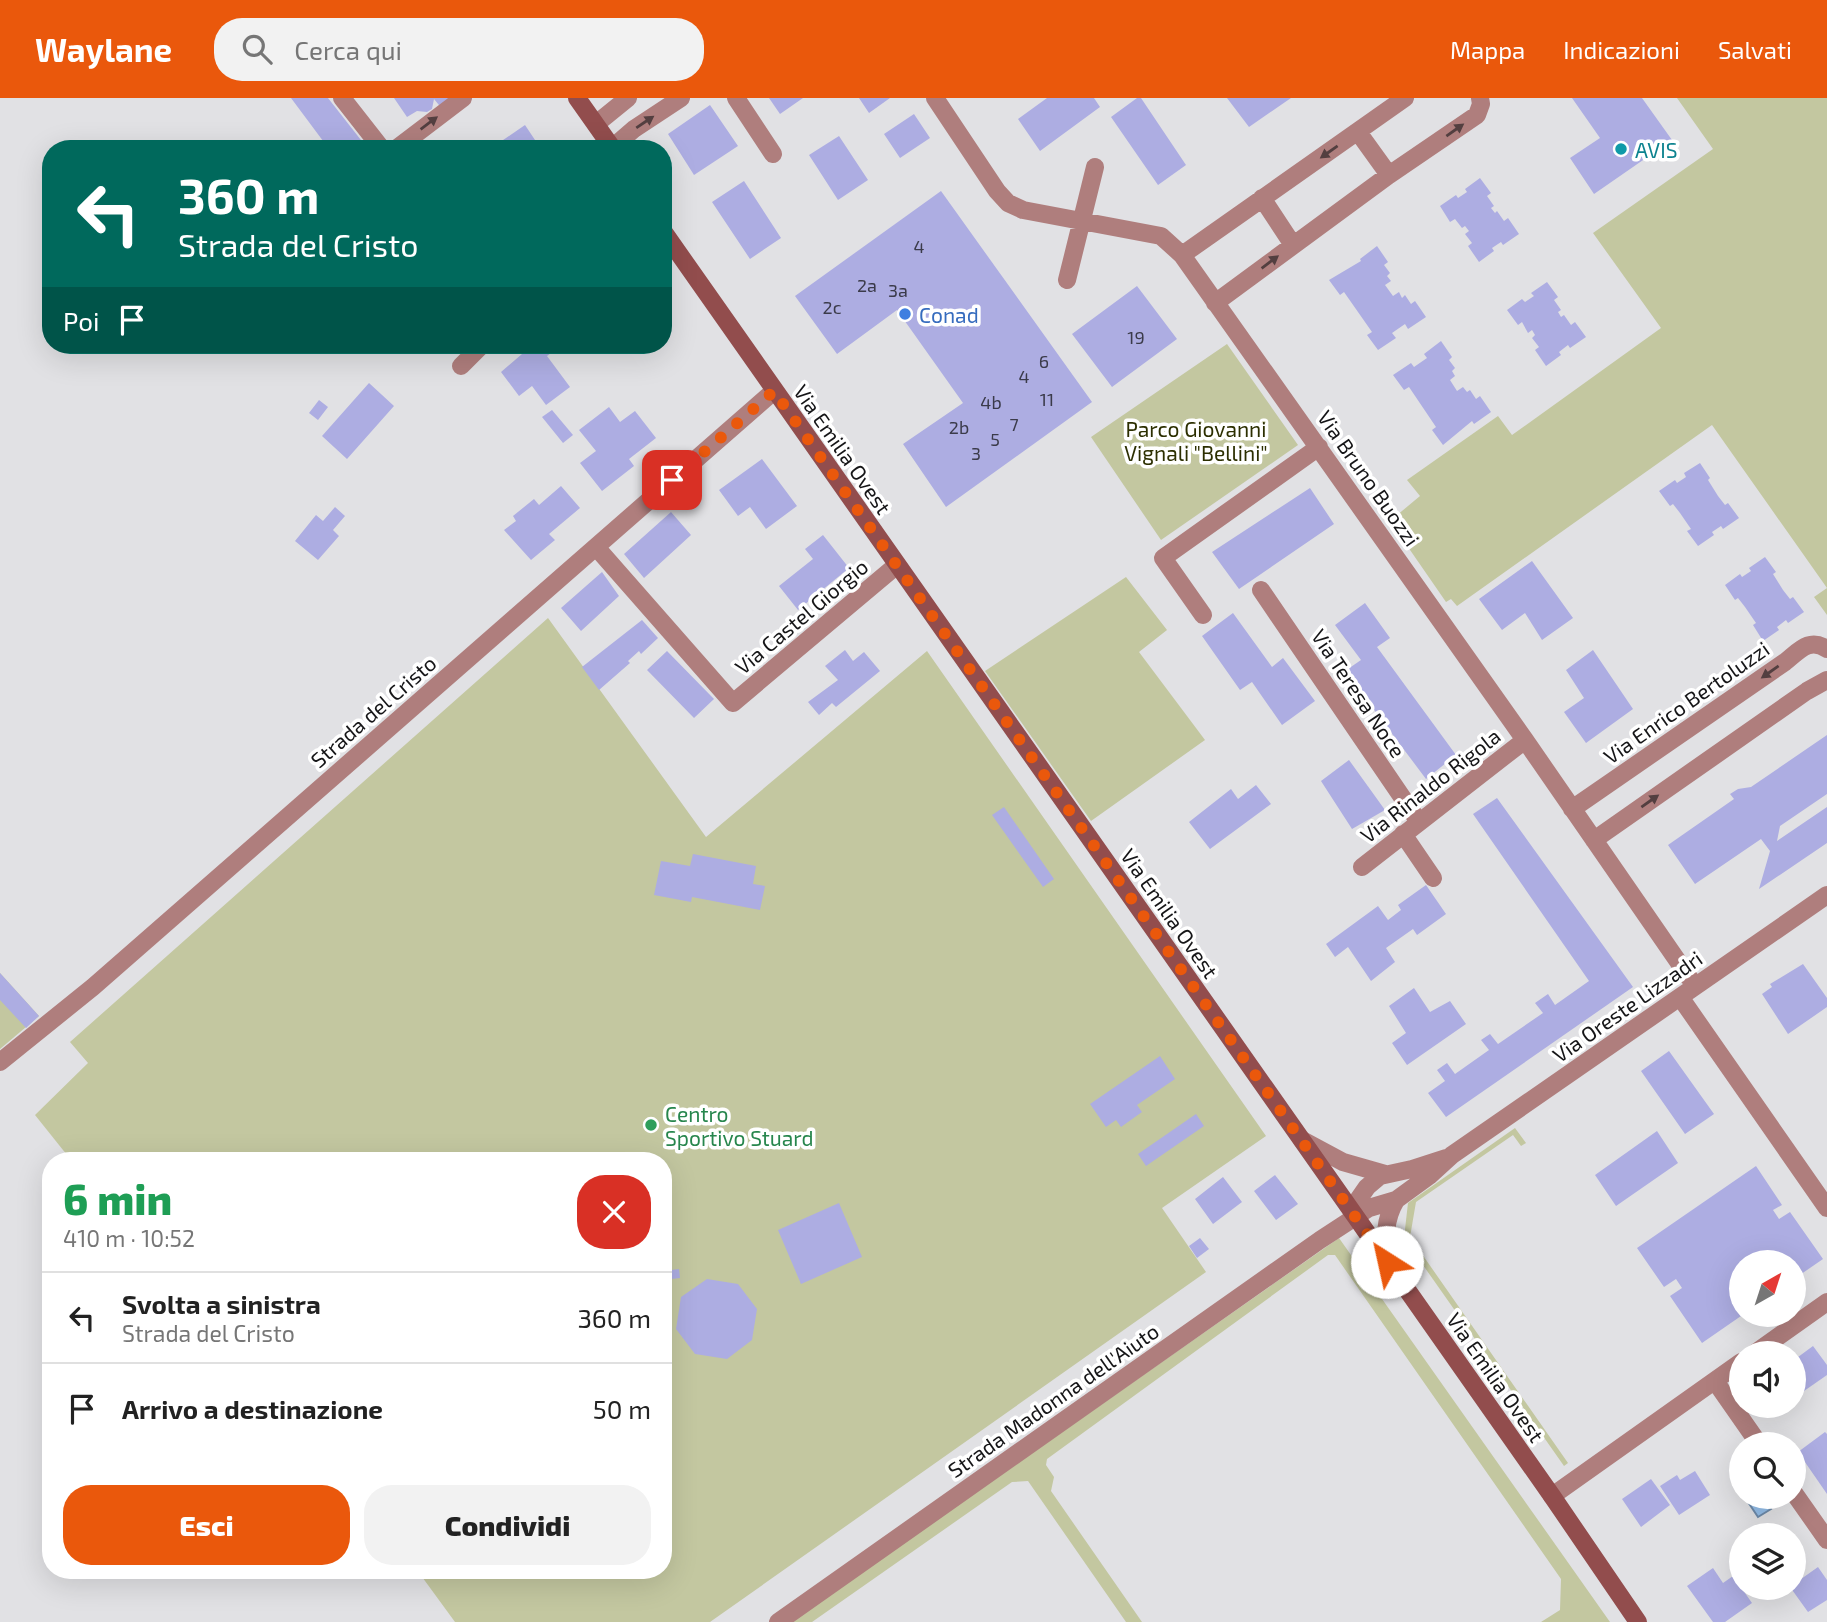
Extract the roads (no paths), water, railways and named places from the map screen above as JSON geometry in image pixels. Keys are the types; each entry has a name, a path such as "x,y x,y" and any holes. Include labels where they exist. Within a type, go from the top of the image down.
{"street":[{"path":"342,98 375,140"},
{"path":"408,140 463,98"},
{"path":"577,98 607,140"},
{"path":"596,124 628,98"},
{"path":"621,140 681,98"},
{"path":"736,98 773,154"},
{"name":"Via Bruno Buozzi","path":"935,98 997,191 1008,203 1023,210 1161,236 1182,255 1525,740 1695,986"},
{"path":"1182,255 1405,98"},
{"path":"1215,303 1293,244 1477,114 1480,98"},
{"path":"1358,132 1389,175"},
{"path":"1067,280 1095,167"},
{"path":"1262,198 1293,244"},
{"name":"Via Emilia Ovest","path":"672,244 1638,1622"},
{"path":"461,366 473,354"},
{"name":"Strada del Cristo","path":"0,1062 93,987 774,391"},
{"path":"1203,615 1163,558 1319,447"},
{"name":"Via Castel Giorgio","path":"596,547 733,703 897,565"},
{"name":"Via Teresa Noce","path":"1261,590 1419,822"},
{"name":"Via Enrico Bertoluzzi","path":"1572,809 1809,643 1825,644"},
{"path":"1594,840 1807,691 1827,680"},
{"name":"Via Rinaldo Rigola","path":"1363,867 1525,740"},
{"path":"1403,834 1433,877"},
{"name":"Via Oreste Lizzadri","path":"1353,1213 1396,1200 1433,1173 1452,1155 1827,895"},
{"path":"1679,997 1827,1208"},
{"name":"Via Oreste Lizzadri","path":"1298,1135 1308,1144 1343,1162 1385,1174 1412,1169 1452,1155"},
{"path":"1353,1213 1371,1183 1385,1174"},
{"path":"1387,1262 1385,1230 1390,1210 1396,1200"},
{"name":"Strada Madonna dell'Aiuto","path":"778,1622 1353,1213"},
{"path":"1772,1341 1827,1302"},
{"path":"1552,1496 1729,1370"},
{"path":"1714,1381 1750,1432"},
{"path":"1805,1509 1827,1540"}],"water":[{"path":"1753,1509 1771,1509 1758,1517"}],"place":[{"name":"AVIS","path":"1621,149"},
{"name":"Conad","path":"905,314"},
{"name":"Centro Sportivo Stuard","path":"651,1125"}],"park label":[{"name":"Parco Giovanni Vignali \"Bellini\"","path":"1196,440"}]}
